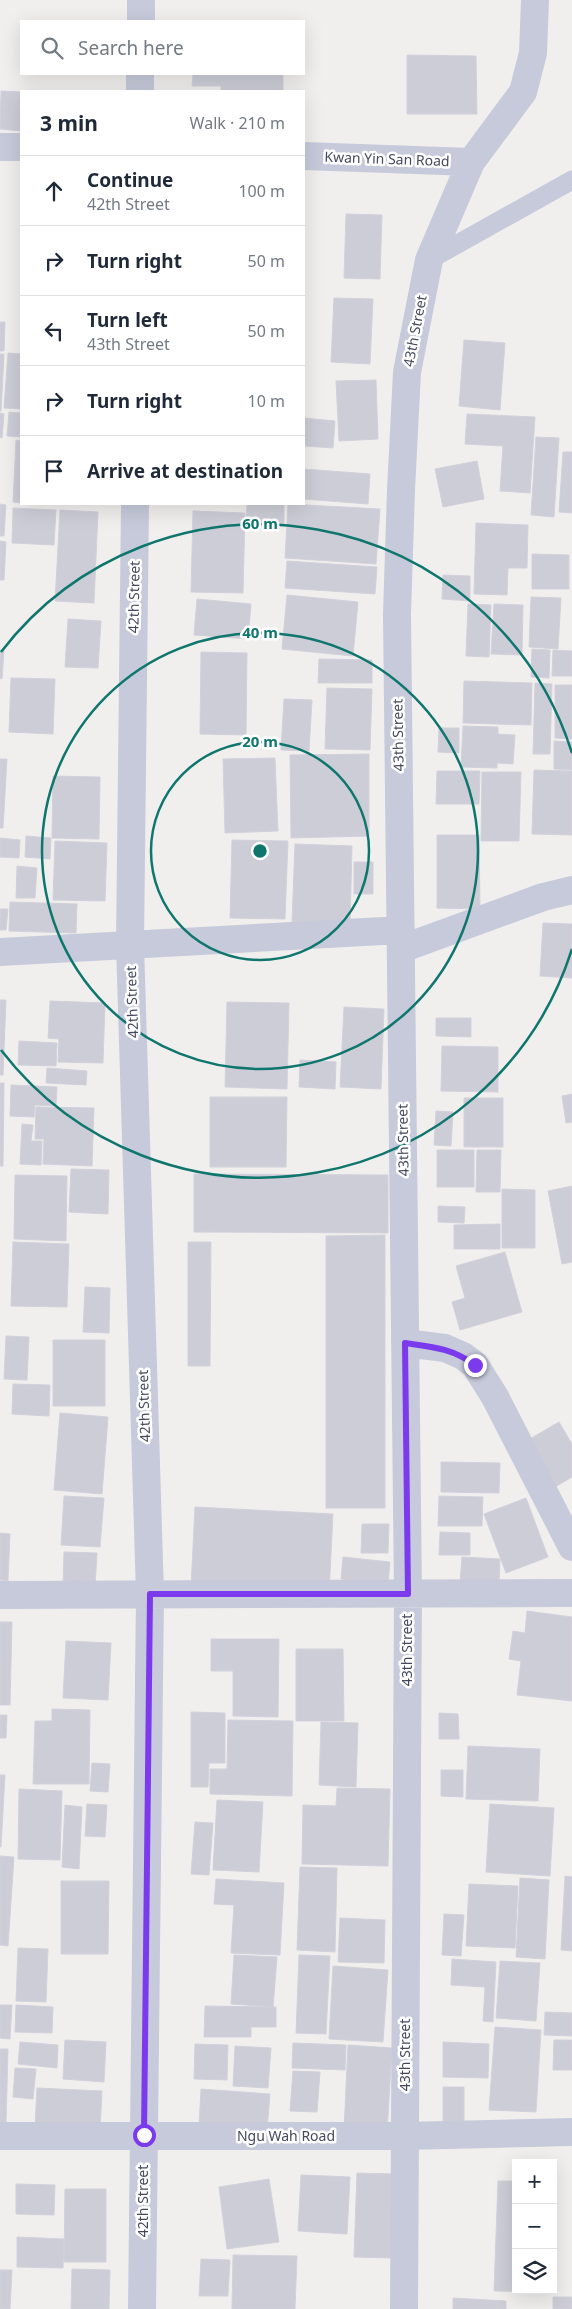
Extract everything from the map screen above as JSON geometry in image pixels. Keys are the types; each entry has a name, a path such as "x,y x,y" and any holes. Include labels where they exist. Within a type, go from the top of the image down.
{"street":[{"path":"140,20 141,0"},
{"name":"43th Street","path":"404,2309 408,1594 398,633 401,490 407,372 430,260 471,162 523,92 534,53 535,0"},
{"path":"140,75 140,90"},
{"path":"0,147 20,147"},
{"name":"Kwan Yin San Road","path":"305,156 471,162"},
{"name":"42th Street","path":"135,505 130,944 150,1594 142,2309"},
{"path":"0,952 130,944 401,940 572,890"},
{"path":"405,1343 445,1348 463,1356 475,1365 495,1397 572,1547"},
{"path":"0,1594 572,1593"},
{"name":"Ngu Wah Road","path":"0,2136 404,2136 572,2132"}],"lane":[{"path":"430,260 572,180"}],"building":[{"path":"407,55 476,56 477,114 407,114"},
{"path":"193,75 283,75 283,90 221,90 221,86 192,86"},
{"path":"1,91 20,92 20,131 0,129"},
{"path":"346,214 382,215 380,279 344,278"},
{"path":"334,298 373,299 370,364 331,362"},
{"path":"0,322 5,322 4,351 0,351"},
{"path":"464,340 505,343 500,410 459,406"},
{"path":"8,353 20,354 20,409 4,408"},
{"path":"0,354 4,354 1,411 0,411"},
{"path":"376,380 378,439 339,441 336,381"},
{"path":"9,412 20,413 20,437 7,436"},
{"path":"0,413 4,414 2,438 0,437"},
{"path":"467,414 535,417 530,493 500,491 503,446 465,444"},
{"path":"305,418 335,421 333,448 305,446"},
{"path":"536,437 559,438 554,517 531,515"},
{"path":"16,440 20,441 20,503 13,502"},
{"path":"563,452 572,452 572,513 559,512"},
{"path":"477,461 484,499 443,507 435,469"},
{"path":"305,469 370,474 368,504 305,499"},
{"path":"0,504 6,505 4,536 0,536"},
{"path":"247,505 284,505 284,526 246,526"},
{"path":"288,505 380,509 376,564 285,558"},
{"path":"13,508 56,510 54,545 12,543"},
{"path":"60,510 98,512 94,603 55,601"},
{"path":"193,511 245,513 243,593 191,592"},
{"path":"476,523 528,525 527,568 508,568 507,595 474,594"},
{"path":"0,541 6,542 4,580 0,580"},
{"path":"532,554 569,555 569,589 532,589"},
{"path":"287,561 377,567 375,594 285,588"},
{"path":"443,575 470,576 470,601 442,599"},
{"path":"287,595 358,602 353,656 282,649"},
{"path":"531,597 561,598 558,649 529,647"},
{"path":"197,599 251,604 248,639 194,635"},
{"path":"468,604 491,605 489,657 466,656"},
{"path":"494,604 523,605 522,655 491,654"},
{"path":"68,619 101,621 98,668 65,667"},
{"path":"532,649 550,650 549,678 531,677"},
{"path":"0,650 4,650 2,679 0,678"},
{"path":"553,650 572,651 572,676 552,676"},
{"path":"201,652 247,653 246,735 200,734"},
{"path":"319,659 372,660 372,683 318,683"},
{"path":"11,678 55,679 53,734 9,732"},
{"path":"464,681 532,683 531,725 463,723"},
{"path":"535,683 552,684 550,754 533,754"},
{"path":"555,685 572,685 572,739 555,738"},
{"path":"327,688 372,689 370,750 325,749"},
{"path":"284,699 312,700 309,751 281,750"},
{"path":"463,726 498,727 498,734 515,735 513,764 497,763 497,768 461,767"},
{"path":"439,728 459,728 459,753 438,752"},
{"path":"554,741 572,742 572,770 554,769"},
{"path":"369,754 369,836 291,838 290,755"},
{"path":"275,758 278,831 225,833 223,759"},
{"path":"0,759 7,759 3,828 0,828"},
{"path":"534,770 572,771 572,835 532,834"},
{"path":"437,771 480,771 479,804 436,804"},
{"path":"482,772 521,772 519,841 481,841"},
{"path":"53,776 100,777 99,839 52,838"},
{"path":"437,835 479,835 480,909 437,908"},
{"path":"26,836 51,838 50,859 25,857"},
{"path":"0,838 20,840 19,858 0,857"},
{"path":"232,840 288,841 285,919 230,918"},
{"path":"55,841 107,843 105,901 53,900"},
{"path":"295,844 352,846 350,925 292,922"},
{"path":"354,862 373,862 373,894 354,894"},
{"path":"17,866 37,868 35,898 16,898"},
{"path":"10,902 77,904 76,933 9,931"},
{"path":"0,909 8,909 6,930 0,930"},
{"path":"543,923 572,924 572,978 540,976"},
{"path":"0,1000 6,1000 3,1075 0,1075"},
{"path":"50,1001 105,1003 103,1063 58,1062 59,1039 48,1038"},
{"path":"227,1002 289,1003 287,1089 225,1087"},
{"path":"344,1007 384,1009 381,1089 340,1087"},
{"path":"436,1018 471,1018 471,1037 436,1036"},
{"path":"19,1041 57,1043 56,1066 18,1065"},
{"path":"442,1046 498,1047 498,1092 441,1091"},
{"path":"300,1060 336,1062 335,1089 299,1087"},
{"path":"47,1068 87,1071 86,1085 46,1083"},
{"path":"0,1083 4,1083 3,1166 0,1166"},
{"path":"11,1085 57,1087 56,1106 35,1105 34,1117 10,1116"},
{"path":"572,1094 572,1122 566,1123 562,1096"},
{"path":"210,1097 287,1097 286,1167 210,1167"},
{"path":"464,1098 503,1098 503,1147 464,1147"},
{"path":"36,1107 94,1108 92,1166 43,1164 44,1139 35,1139"},
{"path":"436,1111 453,1112 451,1146 434,1145"},
{"path":"22,1124 33,1125 31,1141 42,1141 41,1165 20,1164"},
{"path":"437,1150 474,1150 474,1187 437,1187"},
{"path":"477,1150 501,1150 500,1192 476,1192"},
{"path":"71,1169 109,1170 108,1214 69,1212"},
{"path":"194,1174 388,1175 388,1233 194,1232"},
{"path":"15,1175 67,1176 66,1241 14,1239"},
{"path":"572,1186 572,1262 562,1264 548,1191"},
{"path":"502,1189 535,1190 535,1248 502,1248"},
{"path":"438,1206 465,1207 464,1223 438,1222"},
{"path":"500,1224 500,1249 454,1249 454,1225"},
{"path":"385,1235 385,1508 326,1508 326,1236"},
{"path":"13,1242 69,1244 67,1307 11,1306"},
{"path":"188,1242 211,1242 210,1366 188,1366"},
{"path":"505,1252 522,1312 460,1330 452,1302 465,1298 456,1266"},
{"path":"85,1287 110,1288 109,1333 83,1332"},
{"path":"6,1336 29,1337 27,1380 4,1379"},
{"path":"53,1340 105,1340 105,1406 53,1406"},
{"path":"13,1384 50,1385 49,1416 12,1414"},
{"path":"60,1413 108,1417 102,1494 54,1490"},
{"path":"559,1422 572,1444 572,1477 550,1490 523,1443"},
{"path":"441,1462 500,1463 499,1493 441,1492"},
{"path":"64,1496 104,1498 100,1547 61,1545"},
{"path":"439,1496 483,1497 482,1526 438,1526"},
{"path":"526,1498 548,1557 506,1573 484,1514"},
{"path":"195,1507 333,1514 329,1594 191,1587"},
{"path":"362,1524 389,1524 388,1553 361,1553"},
{"path":"440,1532 470,1533 470,1555 439,1555"},
{"path":"0,1533 10,1534 8,1581 0,1580"},
{"path":"64,1552 97,1553 95,1587 63,1586"},
{"path":"343,1557 390,1562 388,1584 341,1579"},
{"path":"462,1557 500,1559 499,1585 460,1583"},
{"path":"527,1611 572,1617 572,1701 517,1695 521,1661 509,1659 513,1631 525,1633"},
{"path":"0,1622 12,1622 10,1705 0,1705"},
{"path":"211,1639 279,1639 278,1717 233,1716 233,1671 211,1671"},
{"path":"66,1641 111,1643 108,1700 63,1698"},
{"path":"296,1649 343,1649 344,1721 296,1721"},
{"path":"52,1709 90,1710 89,1784 33,1784 35,1721 52,1721"},
{"path":"191,1712 225,1713 225,1763 209,1763 208,1787 191,1787"},
{"path":"439,1713 458,1714 459,1739 439,1739"},
{"path":"0,1715 7,1715 6,1738 0,1738"},
{"path":"228,1720 293,1721 292,1796 210,1794 210,1769 227,1769"},
{"path":"321,1722 358,1723 356,1787 319,1785"},
{"path":"468,1746 540,1749 538,1801 466,1799"},
{"path":"92,1763 110,1764 108,1792 90,1791"},
{"path":"441,1770 463,1770 463,1797 441,1796"},
{"path":"0,1775 5,1775 1,1847 0,1847"},
{"path":"337,1788 390,1789 388,1866 302,1864 303,1805 336,1806"},
{"path":"19,1789 62,1791 60,1860 18,1859"},
{"path":"217,1800 263,1802 259,1872 213,1870"},
{"path":"87,1804 107,1805 105,1837 85,1836"},
{"path":"490,1804 554,1808 550,1876 486,1872"},
{"path":"65,1805 82,1807 79,1869 62,1867"},
{"path":"195,1822 213,1823 209,1875 191,1874"},
{"path":"0,1856 14,1857 8,1946 0,1945"},
{"path":"300,1867 337,1868 335,1952 297,1950"},
{"path":"565,1876 572,1877 572,1951 561,1950"},
{"path":"520,1878 549,1880 545,1959 516,1957"},
{"path":"216,1879 284,1883 280,1955 231,1953 234,1905 214,1904"},
{"path":"61,1881 109,1881 108,1954 61,1954"},
{"path":"469,1884 518,1886 515,1948 466,1946"},
{"path":"444,1914 464,1915 461,1956 442,1955"},
{"path":"340,1918 385,1920 384,1963 338,1962"},
{"path":"18,1948 48,1949 46,2002 16,2001"},
{"path":"234,1955 277,1957 273,2007 231,2004"},
{"path":"299,1955 330,1956 326,2034 296,2033"},
{"path":"452,1959 496,1962 493,2022 483,2021 485,1987 451,1985"},
{"path":"500,1961 540,1963 536,2021 496,2018"},
{"path":"333,1966 388,1970 383,2042 329,2039"},
{"path":"0,2005 12,2005 10,2039 0,2038"},
{"path":"16,2005 53,2007 52,2033 15,2032"},
{"path":"205,2006 276,2007 276,2027 251,2027 251,2037 204,2037"},
{"path":"545,2012 572,2013 572,2036 544,2035"},
{"path":"495,2027 541,2030 536,2112 489,2110"},
{"path":"65,2040 106,2042 104,2082 63,2079"},
{"path":"554,2040 572,2040 572,2070 553,2070"},
{"path":"20,2042 58,2045 57,2068 18,2064"},
{"path":"443,2042 489,2044 488,2078 443,2077"},
{"path":"293,2043 346,2045 345,2070 292,2068"},
{"path":"195,2044 228,2045 227,2080 194,2079"},
{"path":"348,2045 392,2048 387,2133 344,2130"},
{"path":"235,2046 271,2048 268,2088 233,2086"},
{"path":"0,2049 8,2049 6,2125 0,2124"},
{"path":"15,2068 36,2069 33,2099 13,2097"},
{"path":"293,2071 320,2072 317,2112 290,2111"},
{"path":"443,2087 464,2087 464,2126 443,2125"},
{"path":"37,2088 102,2091 100,2130 35,2127"},
{"path":"201,2089 270,2094 267,2131 199,2126"},
{"path":"357,2173 394,2174 391,2258 354,2257"},
{"path":"301,2175 350,2177 347,2234 298,2231"},
{"path":"269,2179 279,2242 227,2249 219,2187"},
{"path":"498,2181 512,2181 512,2291 494,2291"},
{"path":"16,2184 55,2185 54,2215 16,2214"},
{"path":"65,2189 106,2189 106,2262 64,2262"},
{"path":"17,2237 64,2239 63,2268 17,2267"},
{"path":"233,2255 297,2256 295,2309 232,2309"},
{"path":"201,2259 230,2260 228,2296 199,2296"},
{"path":"72,2269 110,2270 109,2309 71,2309"},
{"path":"0,2270 12,2270 10,2309 0,2309"},
{"path":"553,2297 572,2297 572,2309 553,2309"},
{"path":"453,2298 506,2301 506,2309 453,2309"}],"route":[{"path":"144,2135 150,1594 408,1594 405,1343 445,1348 463,1356 475,1365"}]}
